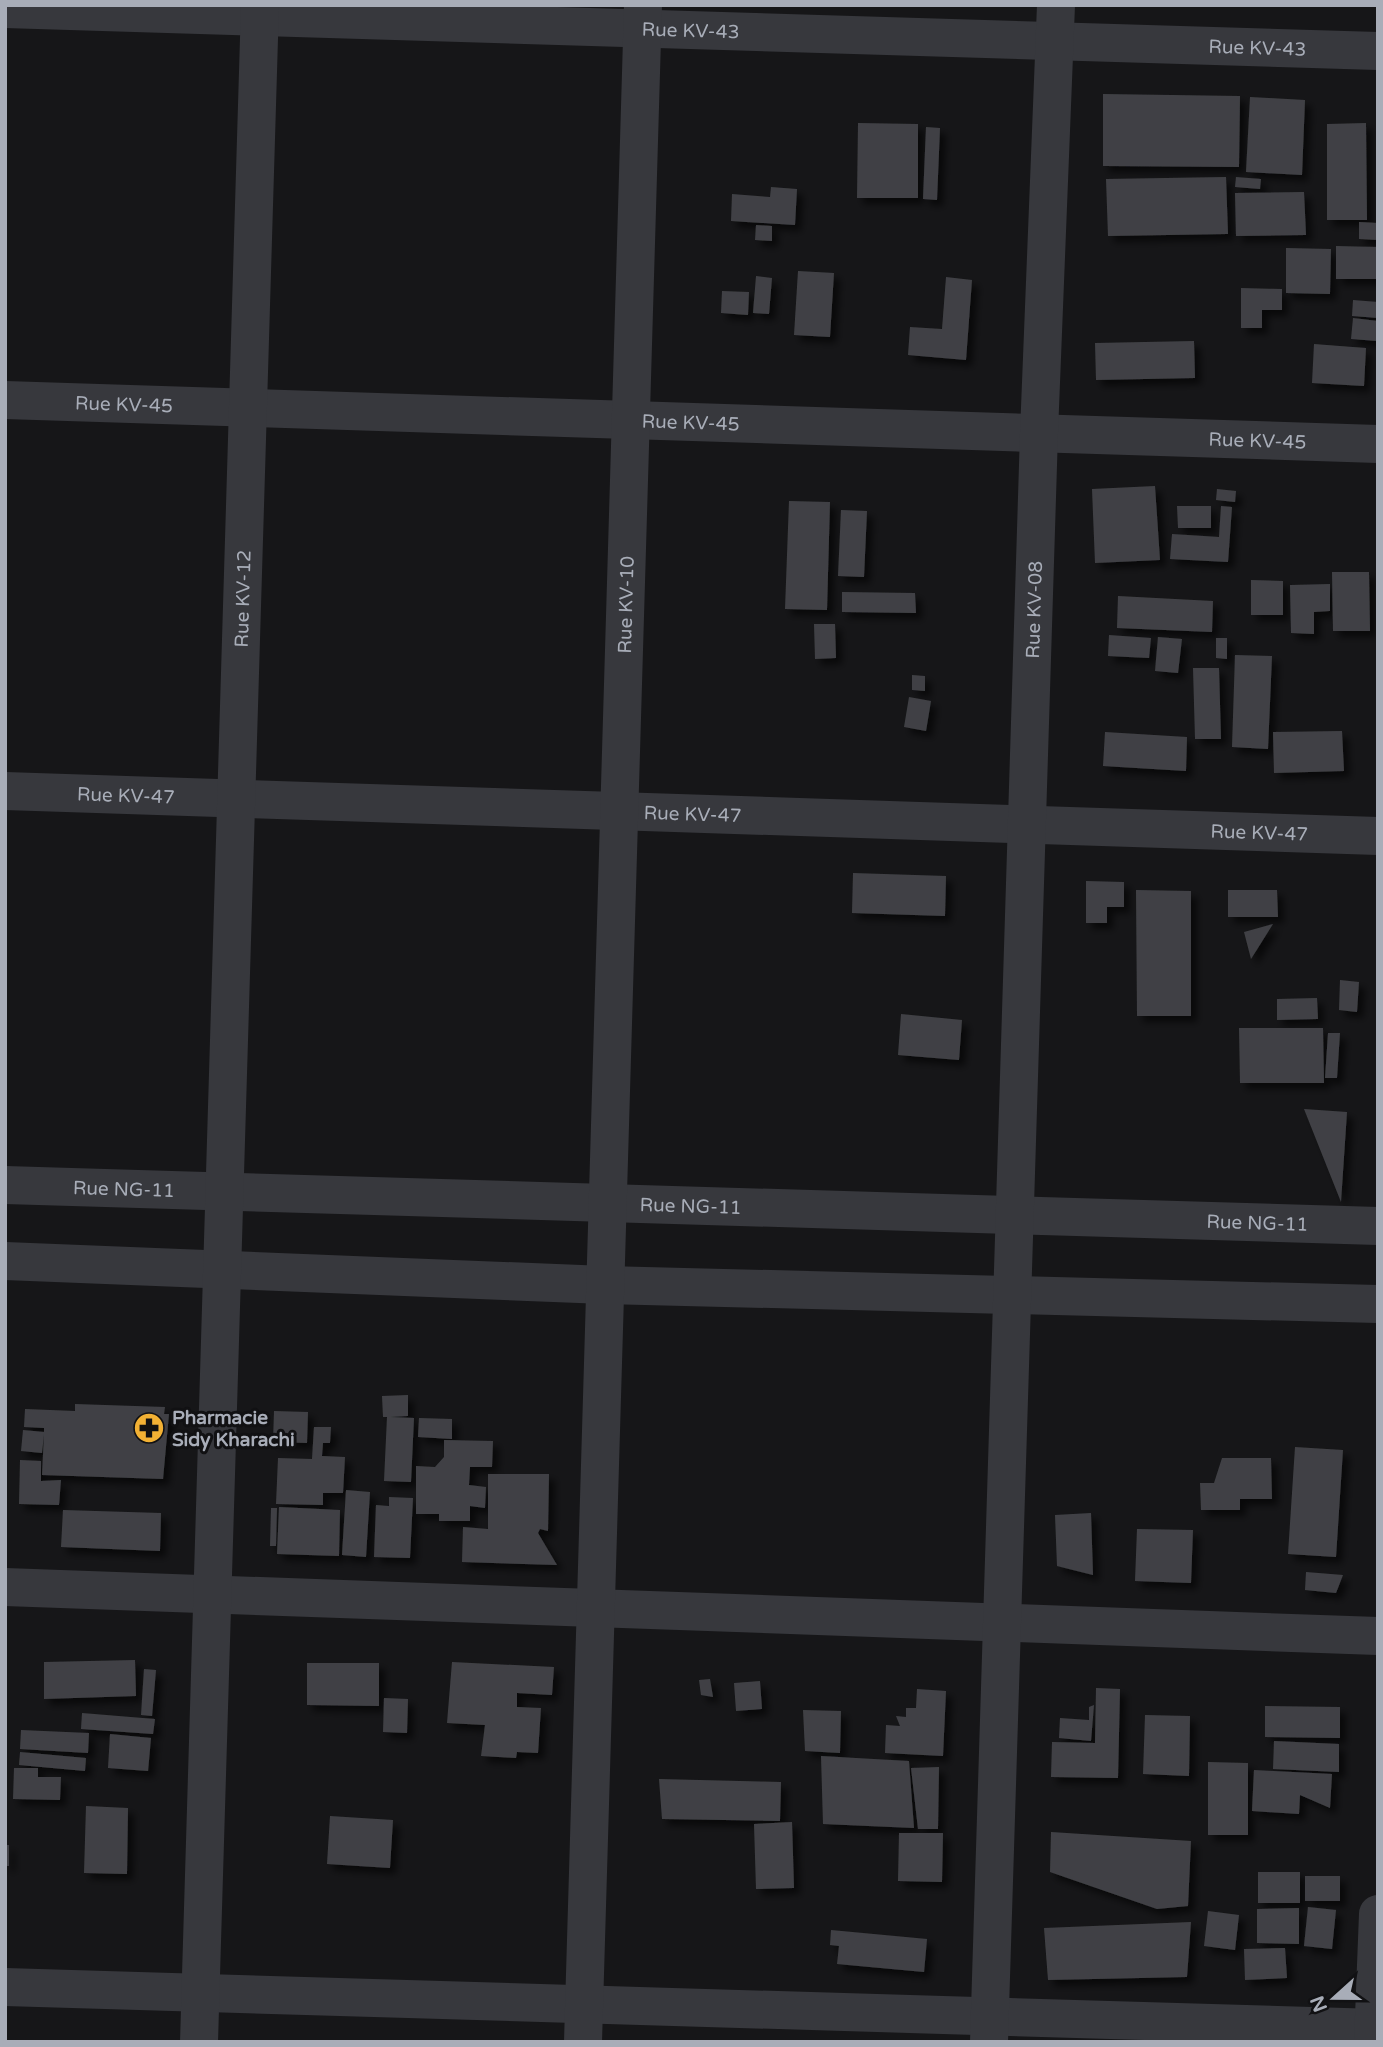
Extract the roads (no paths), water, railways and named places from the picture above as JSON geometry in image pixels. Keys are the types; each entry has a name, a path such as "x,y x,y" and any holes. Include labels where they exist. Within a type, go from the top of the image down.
{"street":[{"name":"Rue KV-43","path":"5,9 1056,23 1378,51"},
{"name":"Rue KV-12","path":"199,2042 259,11"},
{"name":"Rue KV-10","path":"583,2042 643,17"},
{"name":"Rue KV-08","path":"989,2029 1039,433 1056,23"},
{"name":"Rue KV-45","path":"5,400 1378,444"},
{"name":"Rue KV-47","path":"5,791 1378,836"},
{"name":"Rue NG-11","path":"5,1185 1378,1226"},
{"path":"5,1261 605,1285 1378,1304"},
{"path":"5,1587 1378,1636"},
{"path":"5,1987 584,2004 989,2029 1375,2032 1378,1914"}],"place":[{"name":"Pharmacie Sidy Kharachi","path":"149,1428"}]}
